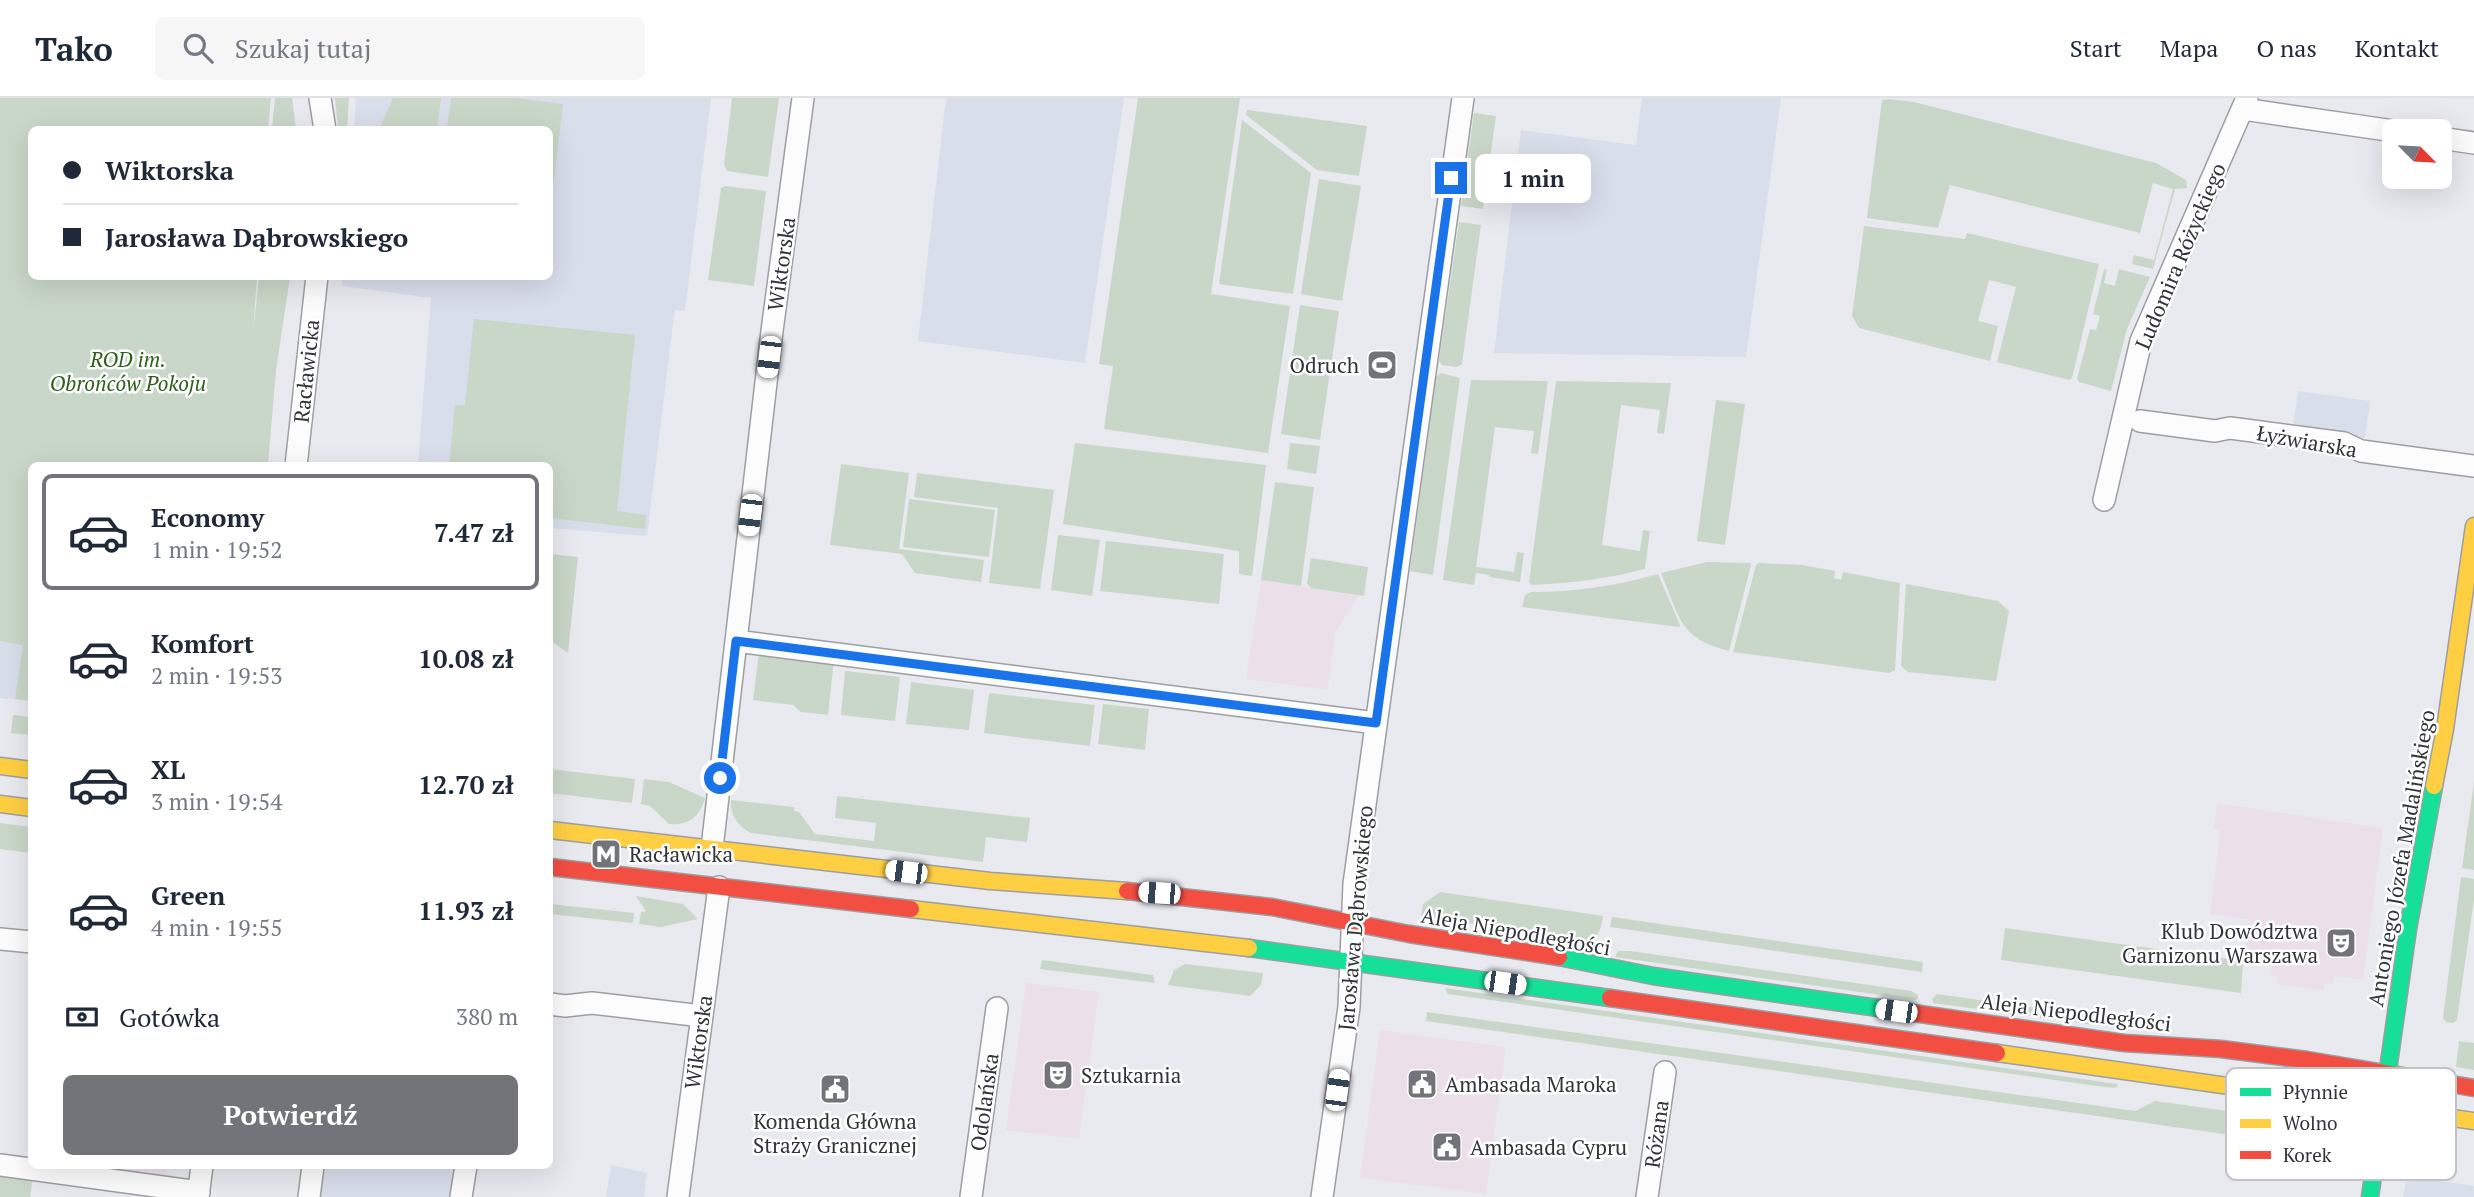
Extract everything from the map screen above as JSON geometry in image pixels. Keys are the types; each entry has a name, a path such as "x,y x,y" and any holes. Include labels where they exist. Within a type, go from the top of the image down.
{"main road":[{"name":"Antoniego Józefa Madalińskiego","path":"2388,1068 2408,929 2445,729 2474,526"},
{"path":"0,766 28,770"},
{"path":"0,804 28,808"},
{"name":"Aleja Niepodległości","path":"553,830 990,881 1159,893 1282,909 1409,934 1541,953 1653,976 2124,1043 2233,1050 2355,1068"},
{"path":"553,867 1276,951 2226,1086"},
{"name":"Aleja Niepodległości","path":"2456,1085 2474,1088"},
{"path":"2456,1118 2474,1121"}],"street":[{"path":"320,98 324,126"},
{"name":"Wiktorska","path":"712,848 773,321 803,98"},
{"name":"Jarosława Dąbrowskiego","path":"1322,1197 1349,1007 1354,884 1463,98"},
{"path":"2245,104 2382,129"},
{"name":"Ludomira Różyckiego","path":"2104,500 2141,341 2245,104"},
{"path":"2452,140 2474,143"},
{"name":"Racławicka","path":"296,462 317,280"},
{"name":"Łyżwiarska","path":"2140,421 2215,431 2230,428 2344,443 2361,451 2474,466"},
{"path":"736,641 1376,723"},
{"name":"Wiktorska","path":"678,1197 719,887"},
{"path":"0,939 28,942"},
{"path":"553,1004 592,1003 702,1016"},
{"name":"Odolańska","path":"971,1197 997,1008"},
{"name":"Różana","path":"1647,1197 1665,1072"},
{"path":"0,1164 28,1168"},
{"path":"33,1169 198,1194 202,1169"},
{"path":"309,1197 313,1169"},
{"path":"461,1197 466,1169"}],"shaded area":[{"path":"356,98 711,98 685,311 675,310 674,316 647,536 553,528 553,462 418,462 431,298 342,286 343,280 553,280 553,126 354,126"},
{"path":"946,98 1124,98 1085,363 918,341"},
{"path":"1642,98 1781,98 1746,357 1494,353 1521,130 1636,145"},
{"path":"2298,391 2370,401 2365,438 2293,428"},
{"path":"1261,580 1359,595 1335,633 1328,690 1246,679"},
{"path":"0,635 28,640 28,701 0,698"},
{"path":"2217,803 2383,828 2363,980 2335,976 2332,984 2325,983 2323,991 2276,984 2277,976 2271,975 2271,966 2243,962 2249,920 2210,914 2220,832 2214,829"},
{"path":"1026,983 1099,992 1079,1139 1006,1130"},
{"path":"1380,1030 1506,1047 1486,1194 1360,1178"},
{"path":"611,1165 647,1173 644,1197 606,1197"},
{"path":"99,1169 168,1169 167,1178"},
{"path":"319,1169 455,1169 451,1197 315,1197"},
{"path":"2406,1180 2434,1180 2474,1186 2474,1197 2403,1197"}],"green space":[{"name":"ROD im. Obrońców Pokoju","path":"0,98 271,98 268,126 28,126 28,280 257,280 253,333 259,280 290,280 276,370 268,462 28,462 28,701 15,699 23,645 0,641"},
{"path":"275,98 292,98 296,126 272,126"},
{"path":"335,98 349,98 347,126 338,126"},
{"path":"393,98 441,98 437,126 380,126"},
{"path":"451,98 516,98 563,104 553,186 553,126 447,126"},
{"path":"732,98 779,98 768,177 727,171 724,165"},
{"path":"1138,98 1240,98 1211,294 1290,306 1268,453 1104,429 1113,366 1099,364"},
{"path":"1882,100 1914,102 2156,163 2186,180 2187,188 2175,189 2153,269 2132,264 2134,255 2154,260 2173,189 2153,183 2140,233 1950,185 1938,228 1867,218"},
{"path":"1247,110 1367,126 1359,176 1317,170 1246,115"},
{"path":"1474,113 1496,116 1483,209 1461,206"},
{"path":"1242,120 1311,173 1293,294 1219,284"},
{"path":"1319,179 1361,186 1342,301 1301,294"},
{"path":"725,186 766,191 754,286 708,280 721,188"},
{"path":"1459,222 1481,225 1462,364 1457,367 1442,365 1439,360"},
{"path":"1864,226 1965,239 1967,233 2099,264 2072,378 2069,380 1997,362 2016,287 1989,280 1978,321 1998,326 1990,361 1859,328 1852,316"},
{"path":"2104,269 2107,270 2104,283 2115,286 2119,269 2150,277 2127,329 2111,391 2079,382 2077,379 2090,329 2096,330 2100,316 2093,314"},
{"path":"1300,305 1339,311 1320,440 1281,434"},
{"path":"474,319 635,335 617,511 646,515 645,529 553,518 553,462 449,462 455,405 465,405"},
{"path":"1441,373 1460,378 1433,575 1410,571 1436,377"},
{"path":"1471,380 1548,381 1538,454 1531,453 1534,431 1495,427 1476,567 1514,572 1517,552 1524,553 1520,582 1476,573 1474,585 1443,580"},
{"path":"1556,381 1671,383 1664,434 1657,433 1660,410 1621,405 1602,545 1640,551 1643,530 1650,531 1645,569 1575,582 1532,585 1529,582"},
{"path":"1716,400 1745,404 1725,545 1697,541"},
{"path":"1075,443 1266,465 1252,576 1239,574 1239,551 1063,524"},
{"path":"1290,443 1320,446 1316,474 1287,469"},
{"path":"841,464 909,473 899,549 984,560 981,582 915,573 902,554 830,545"},
{"path":"917,473 1054,490 1040,589 989,583 998,508 914,497"},
{"path":"1275,482 1314,487 1301,586 1261,580"},
{"path":"909,499 995,510 989,557 903,547"},
{"path":"1058,535 1100,540 1092,596 1051,590"},
{"path":"1106,541 1224,554 1219,604 1100,591"},
{"path":"553,554 578,557 568,653 553,642"},
{"path":"1311,558 1368,567 1364,596 1311,588 1307,584"},
{"path":"1707,562 1751,565 1729,651 1700,640 1683,624 1661,573"},
{"path":"1756,565 1802,565 1835,571 1834,578 1841,580 1843,572 1900,583 1895,670 1889,673 1733,652"},
{"path":"1658,574 1679,627 1522,607 1525,595 1531,592 1595,587"},
{"path":"1906,584 1998,601 2009,611 1996,681 1908,672 1901,666"},
{"path":"759,652 834,660 828,715 801,712 793,705 753,700"},
{"path":"845,671 900,677 895,721 841,715"},
{"path":"911,682 974,690 969,730 906,724"},
{"path":"989,693 1095,705 1090,746 984,733"},
{"path":"1103,704 1149,709 1145,750 1098,744"},
{"path":"13,715 28,717 28,735 11,733"},
{"path":"553,769 635,779 632,803 553,793"},
{"path":"644,779 669,782 705,798 703,805 687,822 669,824 650,806 641,804"},
{"path":"2474,782 2474,870 2462,868"},
{"path":"837,796 1030,818 1027,842 986,837 983,862 751,833 736,820 731,806 731,800 794,807 794,811 799,812 815,834 874,841 876,823 835,818"},
{"path":"0,823 28,827 28,853 0,849"},
{"path":"2461,877 2474,879 2474,899 2457,1020 2453,1023 2446,1022 2443,1018"},
{"path":"1440,892 1603,916 1600,930 1590,942 1421,916 1423,904"},
{"path":"636,896 683,904 698,919 661,927 639,924 641,912 646,911"},
{"path":"553,904 634,913 633,923 553,914"},
{"path":"1612,917 1923,962 1922,972 1610,927"},
{"path":"2005,928 2243,961 2241,993 2001,960"},
{"path":"1618,951 1911,991 1918,995 1918,999 1615,957"},
{"path":"1042,960 1153,975 1155,983 1040,969"},
{"path":"1185,964 1263,973 1261,985 1250,996 1168,985 1174,970"},
{"path":"1445,988 2118,1086 2097,1086 1448,994"},
{"path":"1937,994 2121,1020 2127,1027 2124,1029 1933,1003 1932,999"},
{"path":"1427,1012 2135,1111 2155,1101 2226,1111 2226,1134 1426,1021"},
{"path":"2459,1041 2474,1043 2474,1070 2456,1067"},
{"path":"0,1171 33,1176 30,1197 0,1197"}],"traffic: fast":[{"path":"2388,1068 2408,929 2434,786"},
{"path":"1249,948 1610,998"},
{"path":"1559,957 1653,976 1892,1010"},
{"path":"2370,1197 2372,1180"}],"traffic: slow":[{"path":"2434,786 2445,729 2474,526"},
{"path":"0,766 28,770"},
{"path":"0,804 28,808"},
{"path":"553,830 990,881 1127,891"},
{"path":"911,909 1249,948"},
{"path":"1997,1053 2226,1086"},
{"path":"2456,1118 2474,1121"}],"traffic: jam":[{"path":"553,867 911,909"},
{"path":"1127,891 1272,907 1409,934 1559,957"},
{"path":"1610,998 1997,1053"},
{"path":"1892,1010 2124,1043 2221,1049 2355,1068"},
{"path":"2456,1085 2474,1088"}],"place":[{"name":"Odruch","path":"1382,365"},
{"name":"Racławicka","path":"606,854"},
{"name":"Klub Dowództwa Garnizonu Warszawa","path":"2341,943"},
{"name":"Sztukarnia","path":"1058,1075"},
{"name":"Ambasada Maroka","path":"1422,1084"},
{"name":"Komenda Główna Straży Granicznej","path":"835,1089"},
{"name":"Ambasada Cypru","path":"1447,1147"}],"route":[{"path":"720,778 736,641 1376,723 1451,178"}]}
